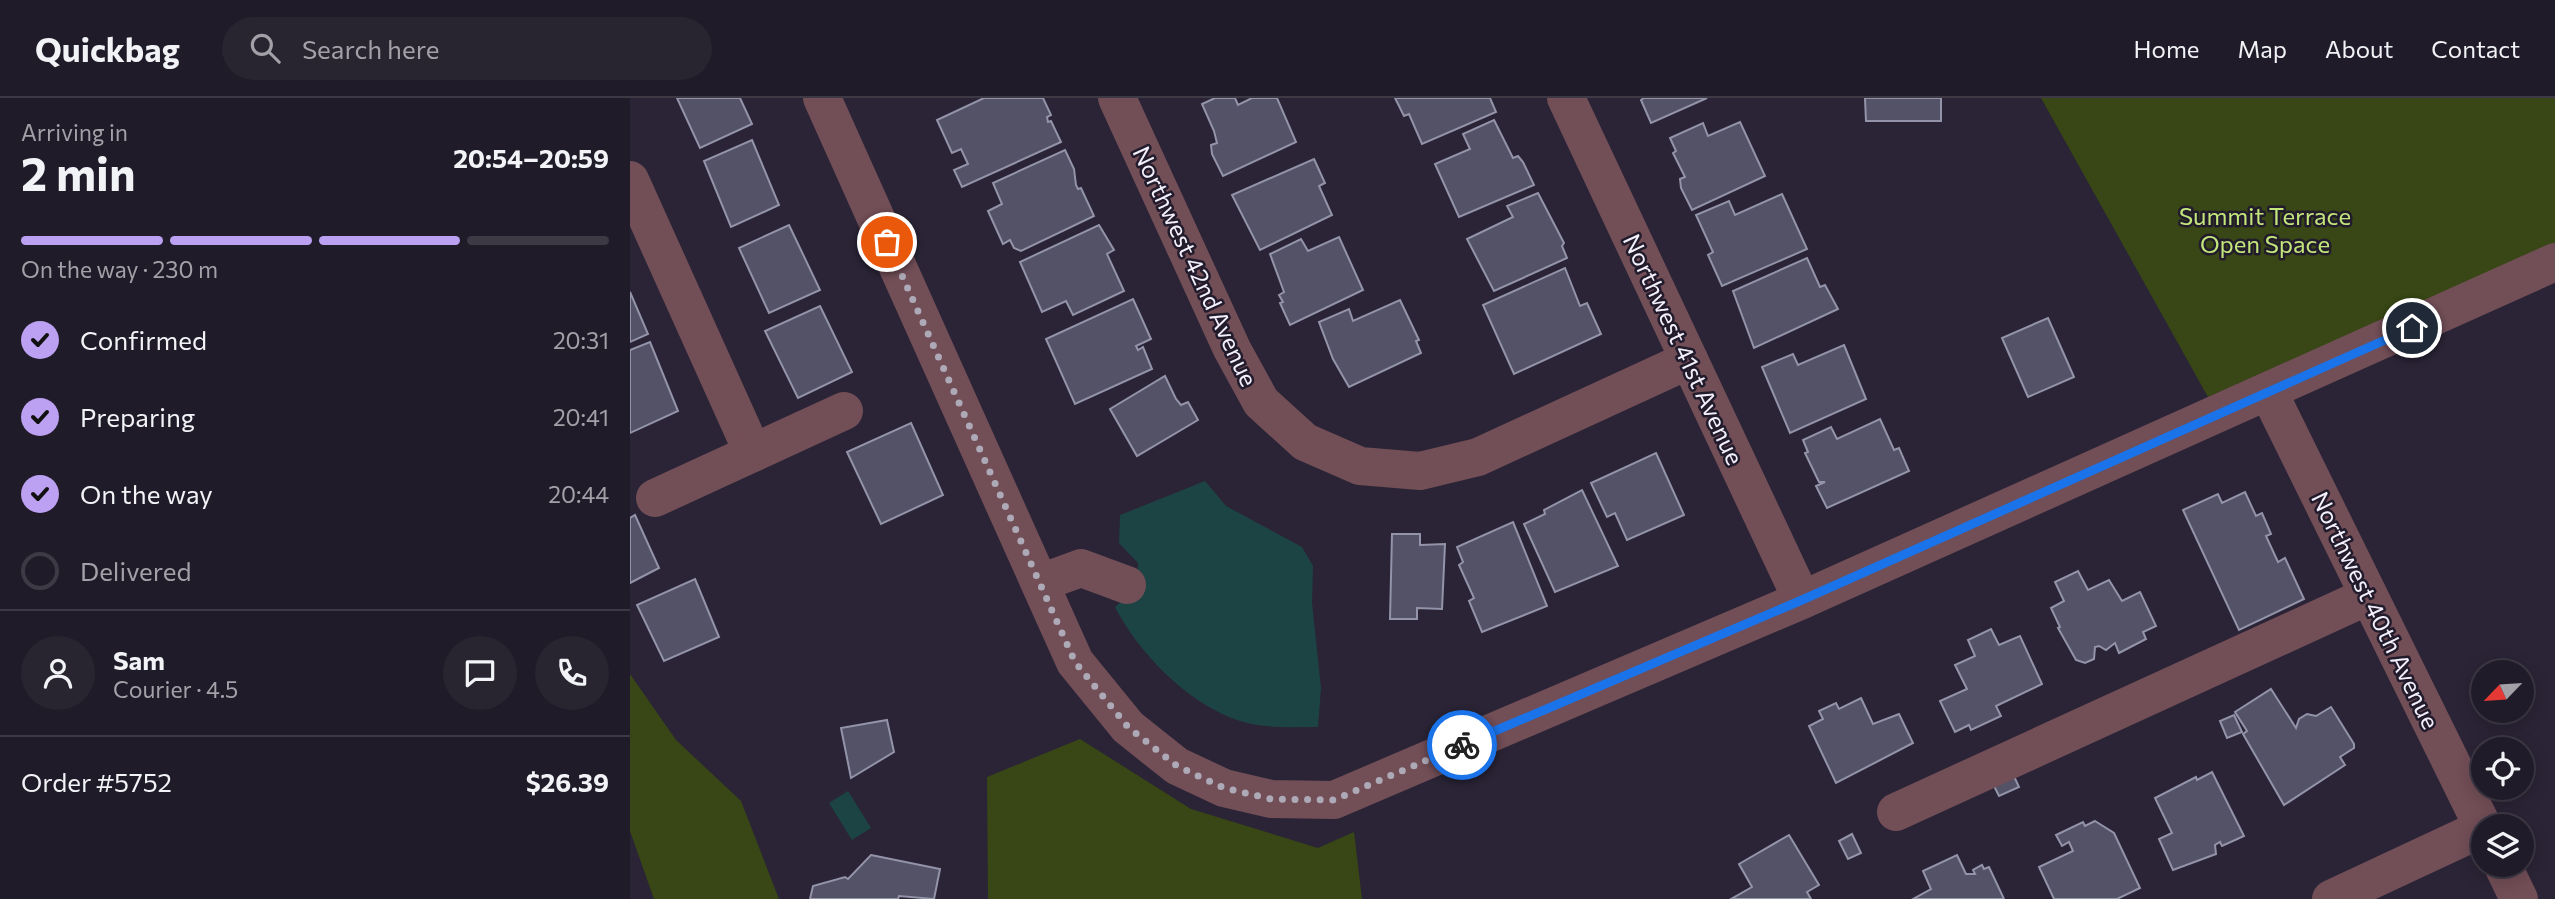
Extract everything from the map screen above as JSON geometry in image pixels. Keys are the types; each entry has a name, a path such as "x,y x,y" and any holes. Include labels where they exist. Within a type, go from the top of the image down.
{"street":[{"path":"822,98 1075,662 1128,727 1177,766 1224,788 1271,799 1334,800 1802,600 2269,393 2555,262"},
{"name":"Northwest 42nd Avenue","path":"1117,98 1232,349 1261,402 1306,442 1360,466 1420,471 1478,457 1689,360"},
{"name":"Northwest 41st Avenue","path":"1566,98 1802,600"},
{"path":"630,180 754,453"},
{"name":"Northwest 40th Avenue","path":"2269,393 2476,814"},
{"path":"656,498 844,411"},
{"path":"1040,583 1082,569 1127,586"},
{"path":"1896,812 2368,596"},
{"path":"2331,899 2471,834"},
{"path":"2508,877 2519,899"}],"green space":[{"name":"Summit Terrace Open Space","path":"2041,98 2555,98 2555,243 2208,397"},
{"path":"630,674 676,740 741,801 779,899 654,899 630,831"},
{"path":"1080,739 1191,809 1318,848 1354,832 1362,899 988,899 987,777"}],"shaded area":[{"path":"1205,481 1226,506 1302,547 1313,566 1312,603 1321,688 1318,727 1256,725 1237,720 1200,702 1182,689 1151,658 1115,607 1132,588 1138,570 1138,563 1119,543 1120,515"},
{"path":"848,791 871,828 852,840 829,803"}],"building":[{"path":"677,98 740,98 752,124 700,148"},
{"path":"984,98 1043,98 1051,115 1047,117 1048,122 1051,121 1061,142 962,187 954,170 968,164 961,149 952,153 937,120"},
{"path":"1215,98 1235,98 1238,105 1252,98 1277,98 1296,142 1223,176 1212,154 1211,145 1217,143 1202,104"},
{"path":"1395,98 1490,98 1496,112 1422,144 1409,114 1404,116"},
{"path":"1707,98 1651,123 1641,100"},
{"path":"1865,98 1941,98 1941,121 1866,121"},
{"path":"1494,120 1513,158 1518,156 1523,162 1534,185 1459,217 1435,164 1470,149 1463,134"},
{"path":"1740,122 1765,176 1692,210 1681,188 1680,179 1685,177 1673,153 1676,151 1670,138 1703,123 1708,136"},
{"path":"752,140 779,205 731,227 704,161"},
{"path":"1065,150 1074,169 1076,185 1078,189 1081,188 1094,216 1021,251 1014,248 1010,240 1003,244 988,211 1002,204 993,183"},
{"path":"1314,159 1325,183 1319,186 1332,215 1260,250 1232,195"},
{"path":"1538,193 1564,243 1562,246 1567,258 1494,291 1467,239 1513,217 1507,206"},
{"path":"1782,194 1807,249 1722,286 1708,255 1713,252 1696,215 1729,201 1735,215"},
{"path":"789,225 820,290 769,313 739,248"},
{"path":"1099,225 1114,250 1107,254 1124,291 1073,315 1066,301 1042,312 1020,262"},
{"path":"1339,237 1363,290 1290,325 1280,303 1283,302 1279,295 1284,292 1270,254 1301,239 1308,251"},
{"path":"1807,258 1820,287 1825,285 1838,309 1754,348 1733,291"},
{"path":"1565,268 1580,306 1587,303 1601,334 1514,374 1483,305"},
{"path":"630,292 648,334 630,342"},
{"path":"1133,299 1151,339 1136,346 1138,350 1143,347 1152,369 1075,404 1046,339"},
{"path":"1400,300 1419,340 1416,341 1421,353 1349,387 1333,359 1319,322 1349,309 1353,321"},
{"path":"820,306 852,372 798,398 765,331"},
{"path":"2048,318 2074,377 2028,397 2002,338"},
{"path":"650,342 678,411 630,433 630,350"},
{"path":"1844,345 1866,399 1790,433 1762,367 1793,354 1798,365"},
{"path":"1165,376 1176,399 1181,405 1188,402 1198,420 1137,456 1110,409"},
{"path":"1880,419 1894,450 1899,448 1909,471 1827,508 1816,486 1825,482 1819,482 1805,453 1808,452 1803,440 1831,427 1837,439"},
{"path":"911,423 943,495 881,524 847,452"},
{"path":"1656,453 1684,515 1627,540 1615,513 1607,517 1591,483"},
{"path":"1582,490 1618,566 1555,592 1524,524"},
{"path":"2245,492 2256,516 2262,513 2271,534 2266,536 2278,562 2285,558 2304,599 2239,630 2183,510 2218,494 2222,503"},
{"path":"635,515 659,568 630,583 630,518"},
{"path":"1513,522 1547,606 1482,632 1469,601 1474,598 1459,565 1463,562 1457,547"},
{"path":"1392,534 1420,534 1420,545 1445,544 1442,609 1417,608 1417,619 1390,619"},
{"path":"2078,571 2088,590 2109,580 2122,601 2140,592 2156,626 2143,632 2146,639 2119,653 2115,643 2106,650 2095,647 2094,659 2085,663 2076,660 2058,628 2060,627 2051,608 2064,601 2055,582"},
{"path":"695,579 719,637 664,661 637,605"},
{"path":"1991,629 1999,645 2020,636 2042,684 1996,706 2001,716 1971,730 1969,725 1955,732 1940,701 1967,689 1955,665 1975,656 1968,640"},
{"path":"2271,689 2296,728 2299,719 2307,714 2316,716 2331,707 2354,744 2354,748 2340,757 2345,765 2284,805 2243,734 2247,731 2235,712"},
{"path":"1861,698 1873,724 1899,714 1913,743 1836,783 1809,726 1823,719 1819,711 1836,703 1839,709"},
{"path":"2234,715 2242,732 2227,738 2220,721"},
{"path":"887,720 894,752 851,778 841,728"},
{"path":"2012,772 2019,787 1999,796 1992,782"},
{"path":"2212,772 2244,836 2222,846 2220,842 2215,845 2216,854 2173,870 2159,839 2172,833 2155,798"},
{"path":"2095,821 2114,833 2140,888 2117,899 2054,899 2039,867 2073,851 2069,842 2062,846 2056,835 2083,822 2085,826"},
{"path":"1852,834 1861,853 1848,859 1839,841"},
{"path":"1789,835 1819,885 1807,892 1811,899 1731,899 1752,887 1739,864"},
{"path":"871,855 940,869 934,899 899,896 898,899 810,899 813,886 845,877 848,879"},
{"path":"1957,855 1966,874 1975,874 1973,870 1982,865 1984,869 1989,867 2004,899 1913,899 1931,889 1923,871"}],"way so far":[{"path":"887,242 1075,662 1128,727 1177,766 1224,788 1271,799 1334,800 1462,745"}],"route":[{"path":"1462,745 1802,600 2412,328"}]}
